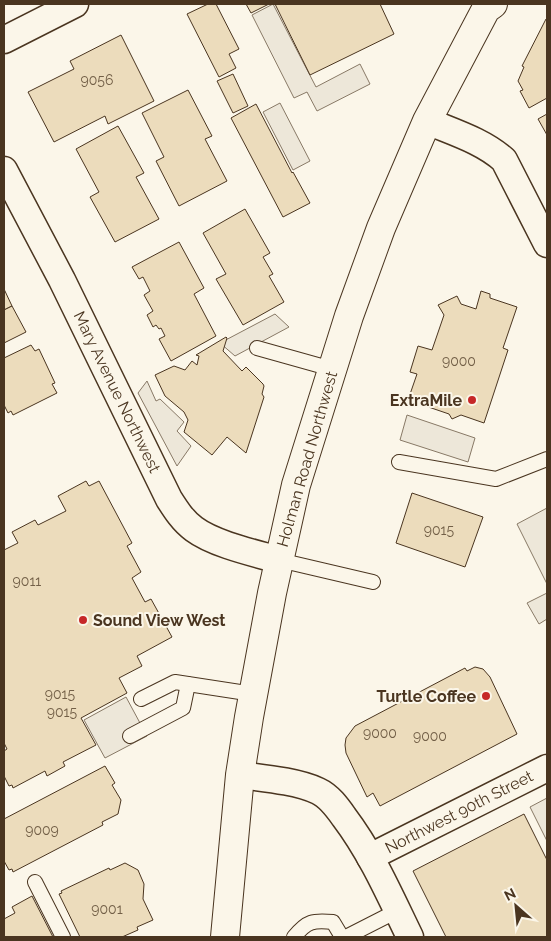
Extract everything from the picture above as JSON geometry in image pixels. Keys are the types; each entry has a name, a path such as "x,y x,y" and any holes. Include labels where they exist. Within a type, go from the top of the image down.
{"main road":[{"name":"Holman Road Northwest","path":"225,937 240,775 272,593 296,485 349,316 381,228 427,121 485,5"}],"street":[{"path":"4,40 75,4"},
{"path":"427,121 479,144 504,160 547,244"},
{"name":"Mary Avenue Northwest","path":"4,170 62,280 169,498 179,514 195,530 212,539 279,560"},
{"name":"Northwest 90th Street","path":"370,857 547,768"},
{"path":"240,775 310,788 328,797 353,828 370,857 410,937"}],"lane":[{"path":"257,348 332,369"},
{"path":"399,462 496,479 547,459"},
{"path":"279,560 372,582"},
{"path":"141,699 175,682 253,694"},
{"path":"130,736 183,708 188,684"},
{"path":"35,882 64,937"},
{"path":"346,937 397,911"},
{"path":"294,937 302,928 316,920 333,922 342,937"}],"shaded area":[{"path":"273,4 316,87 360,64 370,84 317,111 307,92 294,98 252,15"},
{"path":"280,103 310,161 293,170 263,112"},
{"path":"275,314 289,327 235,356 220,343"},
{"path":"147,381 156,401 160,399 184,422 177,431 191,446 177,466 138,393"},
{"path":"407,415 475,438 468,462 400,440"},
{"path":"547,508 547,584 517,524"},
{"path":"547,593 547,619 539,624 527,603"},
{"path":"126,697 147,736 105,758 84,720"},
{"path":"547,798 547,841 530,807"}],"building":[{"path":"208,4 216,4 239,49 229,54 236,68 219,77 187,14"},
{"path":"246,4 269,4 251,13"},
{"path":"275,4 380,4 394,34 310,75"},
{"path":"546,19 547,98 529,108 520,91 523,90 518,81 524,67 522,66"},
{"path":"121,35 154,101 108,124 105,116 54,142 28,92 74,69 70,61"},
{"path":"233,74 248,106 233,113 217,81"},
{"path":"188,90 212,136 205,139 227,181 179,206 156,161 164,157 142,113"},
{"path":"256,104 310,203 283,217 231,118"},
{"path":"547,114 547,135 538,119"},
{"path":"118,126 144,173 136,177 159,219 115,242 90,197 99,192 76,149"},
{"path":"245,209 270,253 263,257 273,274 269,276 284,302 243,325 216,279 226,274 203,233"},
{"path":"179,242 204,288 194,294 216,336 171,361 159,339 165,336 161,328 159,329 156,325 153,327 147,315 153,311 144,295 150,291 143,277 139,279 132,267"},
{"path":"4,289 12,306 4,310"},
{"path":"481,291 490,294 490,298 517,307 503,348 508,350 484,423 461,415 452,419 449,414 408,400 417,374 410,372 418,346 432,350 444,315 438,305 457,296 461,304 476,309"},
{"path":"12,306 26,332 4,343 4,310"},
{"path":"226,337 223,351 242,371 246,367 263,384 262,394 264,397 246,453 227,437 212,455 184,432 188,420 184,412 165,396 155,375 174,366 185,370 192,361 197,365 199,356 196,355"},
{"path":"31,345 35,351 39,349 55,383 52,384 57,393 13,415 11,411 8,413 4,405 4,358"},
{"name":"Sound View West","path":"86,481 89,486 99,481 132,543 127,546 141,572 132,578 145,602 151,599 172,637 137,656 142,666 119,678 127,693 81,718 96,745 63,762 65,766 47,776 45,771 13,788 12,785 9,786 4,776 4,751 7,749 4,743 4,550 18,543 12,532 35,520 38,525 66,511 58,496"},
{"path":"412,493 483,517 465,567 396,543"},
{"path":"475,667 483,669 490,677 517,734 380,806 373,793 367,797 346,753 346,738 355,726 465,668 467,671"},
{"path":"105,766 115,783 112,785 121,800 118,814 102,822 103,825 13,872 12,869 9,870 4,861 4,819"},
{"path":"524,814 547,860 547,937 446,937 413,871"},
{"path":"125,863 138,870 144,884 143,899 153,920 137,927 138,930 122,937 80,937 59,894 62,893 61,891 109,868 110,870"},
{"path":"32,896 53,937 4,937 4,919 15,913 12,907"}],"place":[{"name":"ExtraMile","path":"472,400"},
{"name":"Sound View West","path":"83,620"},
{"name":"Turtle Coffee","path":"486,696"}]}
